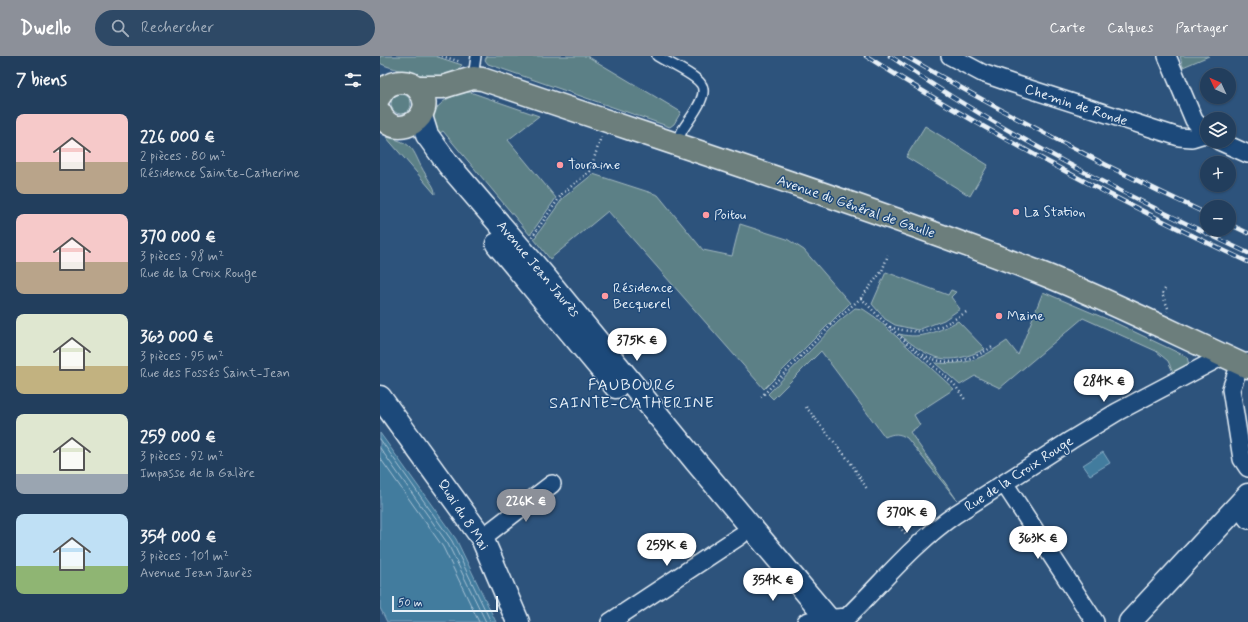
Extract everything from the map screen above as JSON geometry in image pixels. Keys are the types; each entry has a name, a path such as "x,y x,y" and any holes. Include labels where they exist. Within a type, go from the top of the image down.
{"main road":[{"name":"Avenue du Général de Gaulle","path":"383,89 405,82 420,103 431,88 463,81 482,79 959,243 1040,273 1106,301 1240,362"},
{"path":"386,121 410,125 420,103"},
{"name":"Avenue Jean Jaurès","path":"420,103 427,135 439,153 521,249 702,469 818,621"},
{"name":"Avenue Jean Jaurès","path":"386,121 418,141 437,172 740,536 818,621"},
{"name":"Quai du 8 Mai","path":"380,397 482,538 518,622"},
{"path":"1130,622 1245,507"}],"street":[{"name":"Chemin de Ronde","path":"950,56 989,76 1179,138 1200,137"},
{"path":"1167,56 1194,120 1200,126"},
{"path":"1235,148 1248,154"},
{"path":"1240,362 1231,389 1242,459 1248,468"},
{"name":"Rue de la Croix Rouge","path":"818,621 847,617 916,546 939,526 1117,412 1240,362"},
{"path":"1004,483 1095,622"},
{"path":"482,538 552,484"},
{"path":"610,622 740,536"}],"lane":[{"path":"463,81 476,56"},
{"path":"657,56 702,84 704,92 698,106 682,131 677,145"}],"path":[{"path":"521,249 531,239 562,194 590,171 606,121"},
{"path":"761,397 838,318 861,298 882,271 888,255"},
{"path":"861,298 888,326 954,384 966,401"},
{"path":"888,326 918,333 936,328 968,312"},
{"path":"918,353 936,361 955,362 977,356 994,346"},
{"path":"806,407 851,463 867,489"},
{"path":"883,509 916,546"}],"green space":[{"path":"380,56 435,56 462,65 459,69 449,74 434,77 384,65 380,63"},
{"path":"487,56 587,56 681,112 674,124 670,127 488,64 485,60"},
{"path":"1180,56 1209,56 1183,67"},
{"path":"470,92 539,116 508,140 556,198 530,235 443,131 437,135 433,120 437,109 446,100 458,94"},
{"path":"401,94 408,97 411,104 408,111 401,114 394,111 391,104 394,97"},
{"path":"925,126 988,165 970,196 906,157"},
{"path":"386,137 409,146 433,187 435,194"},
{"path":"593,174 658,195 703,250 732,256 740,224 787,239 804,250 850,303 764,389 608,211 550,259 534,239 563,198"},
{"path":"886,272 948,295 951,290 956,292 951,297 960,309 944,320 918,330 895,325 885,319 872,304"},
{"path":"1043,292 1116,323 1187,357 1189,365 1174,374 1168,361 1156,351 1083,318 1000,388 975,376 960,385 935,363 957,363 973,360 989,353 1007,341 1018,355"},
{"path":"855,308 863,309 875,317 954,389 914,415 920,425 910,432 957,500 907,438 896,434 885,437 821,351 773,399 768,394 838,322"},
{"path":"958,321 985,349 960,358 939,358 920,350 899,334 915,336 930,334"}],"water":[{"path":"380,433 456,539 496,622 387,622 380,608"},
{"path":"1103,452 1110,463 1090,475 1083,465"}],"railway":[{"path":"866,56 959,113 1102,191 1248,262"},
{"path":"890,56 975,111 1064,162 1156,209 1248,253"},
{"path":"905,56 1054,138 1200,211"},
{"path":"1236,227 1248,233"}],"place":[{"name":"Touraine","path":"560,165"},
{"name":"La Station","path":"1016,212"},
{"name":"Poitou","path":"706,215"},
{"name":"Résidence Becquerel","path":"605,296"},
{"name":"Maine","path":"999,316"}],"district":[{"name":"FAUBOURG SAINTE-CATHERINE","path":"632,394"}]}
